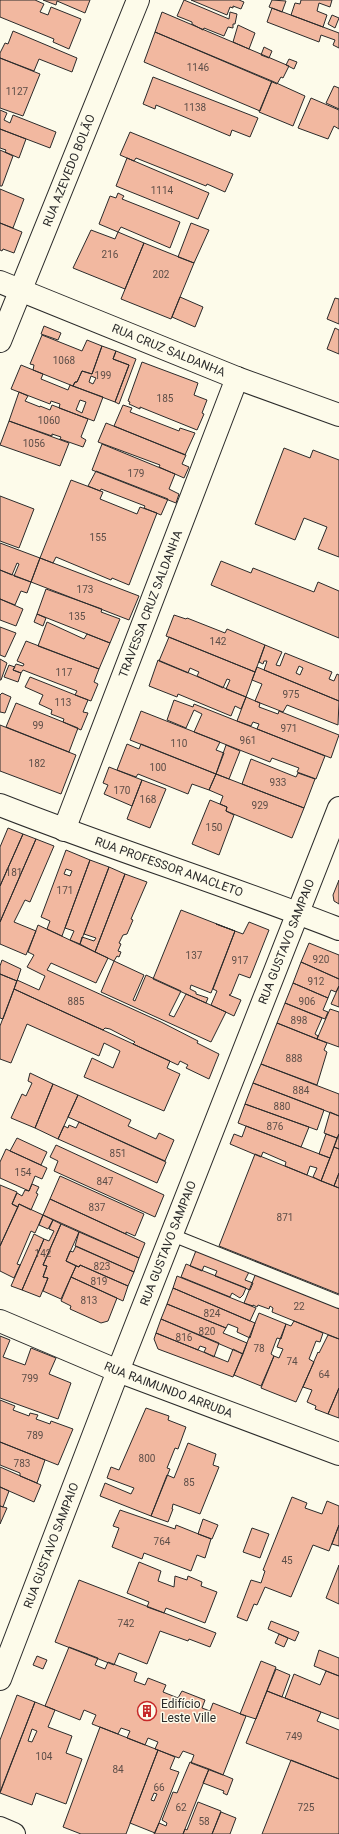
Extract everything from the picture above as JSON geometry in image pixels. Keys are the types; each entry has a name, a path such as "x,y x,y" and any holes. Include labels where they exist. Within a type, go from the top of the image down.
{"street":[{"name":"RUA AZEVEDO BOLÃO","path":"0,341 10,286 138,0"},
{"name":"RUA CRUZ SALDANHA","path":"10,286 237,378 339,414"},
{"name":"TRAVESSA CRUZ SALDANHA","path":"64,830 237,378"},
{"name":"RUA PROFESSOR ANACLETO","path":"0,805 64,830 297,912 339,929"},
{"name":"RUA GUSTAVO SAMPAIO","path":"0,1679 118,1370 339,808"},
{"name":"RUA RAIMUNDO ARRUDA","path":"0,1321 118,1370 339,1454"},
{"path":"0,1828 14,1834"}],"lane":[{"path":"172,1235 339,1302"}],"building":[{"path":"0,0 35,0 44,4 40,12 48,15 51,7 81,19 69,49 53,42 54,39 0,17"},
{"path":"43,0 90,0 85,13 57,1 56,5"},
{"path":"184,0 229,19 230,12 237,14 233,28 228,27 224,36 204,28 203,30 192,24 192,22 177,16"},
{"path":"191,0 239,0 244,2 241,9 233,6 233,8 230,7 227,15"},
{"path":"272,0 286,1 282,12 269,7"},
{"path":"301,0 332,0 330,7 319,3 317,11 327,15 323,27 291,15 295,3 300,4"},
{"path":"272,8 339,33 339,48 333,45 335,40 321,35 319,42 267,22"},
{"path":"162,12 289,66 283,78 281,77 277,84 155,32"},
{"path":"332,15 339,18 335,28 328,24"},
{"path":"238,25 255,33 249,49 233,42"},
{"path":"13,31 77,58 72,72 39,59 34,71 0,58 0,53 5,43 8,44"},
{"path":"155,32 272,81 260,111 144,62"},
{"path":"264,47 272,51 269,58 261,55"},
{"path":"0,58 40,74 23,116 0,108"},
{"path":"289,59 297,62 294,69 286,65"},
{"path":"153,77 258,118 250,137 232,130 230,136 156,105 155,109 143,104"},
{"path":"272,81 305,96 293,126 259,112"},
{"path":"334,86 339,88 339,109 326,103"},
{"path":"311,98 339,110 339,129 334,126 328,139 298,128"},
{"path":"0,110 7,113 4,120 10,123 13,115 56,132 50,148 0,129"},
{"path":"0,129 26,139 19,158 5,152 6,150 0,148"},
{"path":"130,132 233,174 225,192 136,158 134,161 120,155"},
{"path":"0,150 13,156 2,186 0,186"},
{"path":"127,158 209,193 198,219 116,186"},
{"path":"0,189 24,199 13,228 0,223"},
{"path":"118,193 124,196 122,199 180,222 170,248 121,227 118,232 99,224 110,196 116,198"},
{"path":"0,223 22,232 14,253 3,249 2,251 0,250"},
{"path":"191,223 209,230 194,263 178,257"},
{"path":"91,230 115,239 118,232 144,243 125,289 73,268"},
{"path":"144,243 194,263 171,319 121,299"},
{"path":"180,297 203,307 195,327 172,317"},
{"path":"335,298 339,299 339,324 327,319"},
{"path":"44,326 61,333 58,340 41,334"},
{"path":"335,328 339,330 339,354 327,349"},
{"path":"42,335 82,351 87,340 102,346 92,374 82,371 77,382 75,382 73,386 33,370 34,365 30,364"},
{"path":"102,346 116,351 113,359 129,365 115,402 73,386 75,382 77,382 82,371 92,374","holes":["91,376 96,378 93,384 89,382"]},
{"path":"116,351 136,359 119,404 115,402 129,365 113,359"},
{"path":"142,362 198,383 194,395 207,400 202,413 204,414 197,430 129,404 130,402 128,401"},
{"path":"21,365 43,374 41,379 68,390 70,385 103,397 94,421 59,408 60,404 51,401 50,404 11,389","holes":["80,400 86,402 82,413 76,410"]},
{"path":"19,392 28,396 25,401 40,407 50,410 52,405 88,419 81,437 86,440 83,447 60,439 61,437 52,434 52,436 9,421"},
{"path":"123,405 132,408 130,412 179,431 180,428 195,433 185,455 114,426"},
{"path":"9,421 69,443 60,466 0,445"},
{"path":"106,423 186,455 182,464 189,467 184,478 159,467 160,465 98,442"},
{"path":"102,444 175,474 169,489 179,494 176,503 92,470"},
{"path":"284,448 310,458 313,450 339,460 339,557 318,549 327,527 304,518 295,540 255,524"},
{"path":"96,471 168,499 161,515 144,508 145,506 101,489 100,491 88,486"},
{"path":"71,480 103,492 100,499 137,514 140,507 157,513 129,585 112,578 111,580 56,557 53,563 40,558"},
{"path":"0,496 34,509 19,548 0,541"},
{"path":"0,543 40,558 31,582 14,576 19,564 17,563 12,575 0,570"},
{"path":"40,558 139,596 129,620 31,582"},
{"path":"221,561 251,573 253,568 314,592 318,582 339,591 339,638 211,585"},
{"path":"0,570 31,582 27,593 21,591 15,605 0,599"},
{"path":"46,589 102,609 101,612 120,619 110,643 37,614"},
{"path":"0,599 23,609 16,626 0,620"},
{"path":"37,614 46,618 43,626 34,622"},
{"path":"174,615 187,618 225,633 227,629 265,645 255,672 166,636"},
{"path":"47,622 84,639 87,634 110,643 99,669 38,646"},
{"path":"0,627 16,633 5,657 0,655"},
{"path":"169,637 255,672 246,697 226,689 230,680 227,679 223,688 197,676 199,672 190,668 188,673 159,661"},
{"path":"26,641 99,669 94,682 98,684 91,701 75,695 77,691 23,670 21,673 13,670 16,664 23,666 24,664 17,661"},
{"path":"265,645 282,652 276,665 280,666 285,653 332,672 329,679 334,681 337,674 339,675 339,701 264,670 267,661 264,661 263,664 259,662","holes":["299,666 303,668 300,675 296,673"]},
{"path":"0,659 7,663 1,680 0,680"},
{"path":"158,660 246,697 241,709 235,706 231,716 178,694 177,697 149,686"},
{"path":"9,665 15,667 13,670 21,673 18,682 4,677"},
{"path":"257,667 339,701 338,725 287,705 283,712 255,701 262,684 252,680"},
{"path":"30,677 88,700 83,712 88,713 81,730 63,722 64,719 51,714 52,710 39,704 43,695 25,687"},
{"path":"2,693 11,697 5,713 0,712 0,695"},
{"path":"246,697 260,703 259,707 278,714 279,711 339,735 331,758 257,729 259,724 253,722 251,726 237,721"},
{"path":"174,700 193,707 194,704 325,756 316,779 297,772 299,768 272,758 270,762 194,732 202,714 194,710 186,728 167,720"},
{"path":"16,703 78,728 69,752 6,727"},
{"path":"141,711 220,742 216,750 224,753 216,774 130,740"},
{"path":"0,725 76,755 61,794 0,771"},
{"path":"127,744 139,749 141,744 216,774 209,790 192,784 188,794 138,774 136,777 117,770"},
{"path":"226,745 240,751 229,779 216,774"},
{"path":"251,759 296,777 298,773 315,779 304,808 242,784"},
{"path":"109,767 142,780 132,806 104,794 108,785 103,783"},
{"path":"216,774 304,808 292,838 226,811 227,807 220,804 223,796 209,790"},
{"path":"142,780 166,789 150,828 127,819"},
{"path":"210,800 227,807 226,811 234,815 219,855 192,844"},
{"path":"8,828 23,834 0,886 0,847"},
{"path":"23,834 36,839 0,922 0,886"},
{"path":"36,839 54,846 30,902 25,900 14,922 36,931 26,955 0,944 0,922"},
{"path":"66,850 90,860 62,936 47,929 50,921 41,917","holes":["66,869 72,871 70,876 64,874"]},
{"path":"90,860 109,867 80,944 70,940 74,931 65,928"},
{"path":"109,867 125,874 95,952 80,944 82,937 94,941 96,938 84,934"},
{"path":"125,874 147,882 131,919 133,920 127,934 123,935 119,943 121,944 118,951 121,952 119,957 117,956 114,961 95,952"},
{"path":"339,880 339,904 334,901 333,895"},
{"path":"181,910 235,931 211,993 191,985 190,989 196,992 196,994 208,998 206,1003 153,979"},
{"path":"249,922 269,930 250,978 239,974 231,994 229,995 241,1000 234,1016 211,1005 217,991 213,989 235,931 243,934"},
{"path":"38,925 108,958 96,983 51,963 47,970 161,1022 198,1041 197,1043 219,1054 209,1079 186,1068 188,1065 180,1061 178,1065 133,1044 135,1042 110,1029 105,1028 103,1030 14,989 17,980 39,990 45,976 27,967 34,955 28,952"},
{"path":"309,943 339,955 339,979 301,962"},
{"path":"2,960 21,969 17,981 0,974"},
{"path":"114,961 144,975 133,1000 135,1001 146,975 181,991 169,1015 174,1017 186,994 226,1012 211,1042 101,992"},
{"path":"301,962 339,979 339,986 336,992 331,990 328,998 293,983"},
{"path":"0,974 17,981 3,1019 0,1018"},
{"path":"293,983 328,998 323,1010 328,1012 325,1019 285,1003"},
{"path":"339,986 339,1007 331,1004"},
{"path":"14,989 170,1061 167,1068 180,1074 164,1111 84,1077 92,1058 113,1068 120,1051 104,1043 99,1056 27,1024 11,1063 0,1059 0,1026"},
{"path":"285,1003 322,1018 315,1034 318,1036 317,1039 277,1023"},
{"path":"330,1009 339,1012 339,1047 317,1039"},
{"path":"277,1023 327,1043 324,1050 327,1052 317,1085 261,1064"},
{"path":"261,1064 339,1094 339,1116 253,1083"},
{"path":"30,1073 53,1084 35,1128 11,1118 22,1094 26,1096 32,1083 28,1081"},
{"path":"253,1083 324,1110 317,1130 245,1104"},
{"path":"53,1084 78,1095 58,1139 35,1128"},
{"path":"78,1095 131,1120 128,1126 156,1139 159,1133 174,1140 165,1161 68,1117"},
{"path":"245,1104 309,1127 301,1147 238,1123"},
{"path":"330,1112 339,1116 339,1134 337,1138 324,1133"},
{"path":"79,1122 166,1162 157,1183 58,1139 64,1126 68,1128 69,1125 76,1128"},
{"path":"246,1126 330,1158 321,1181 313,1177 317,1168 310,1166 307,1175 285,1166 286,1162 263,1152 261,1157 230,1144 234,1134 242,1137"},
{"path":"326,1134 337,1138 330,1158 319,1154"},
{"path":"339,1134 339,1149 334,1147"},
{"path":"17,1138 47,1152 41,1165 10,1151"},
{"path":"56,1145 164,1195 155,1217 54,1171 58,1161 50,1157"},
{"path":"334,1147 339,1149 339,1173 334,1186 321,1181"},
{"path":"6,1149 47,1168 42,1179 35,1176 29,1191 0,1178 0,1162"},
{"path":"255,1154 339,1188 339,1294 219,1246"},
{"path":"339,1173 339,1188 334,1186"},
{"path":"60,1176 144,1214 135,1236 126,1232 126,1234 50,1199"},
{"path":"32,1184 39,1187 36,1193 38,1194 31,1210 19,1204 18,1207 12,1204 17,1193 22,1196 25,1190 29,1191"},
{"path":"0,1185 17,1192 12,1204 18,1207 0,1246"},
{"path":"50,1199 145,1243 139,1258 43,1215"},
{"path":"19,1204 43,1215 35,1233 31,1231 17,1264 20,1265 14,1278 0,1271 0,1246"},
{"path":"43,1215 53,1220 48,1229 39,1225"},
{"path":"53,1220 61,1224 43,1265 47,1266 43,1277 48,1278 40,1297 22,1290 44,1239 49,1241 54,1231 49,1229"},
{"path":"61,1224 79,1232 66,1261 76,1266 61,1299 43,1291 48,1278 43,1277 47,1266 43,1265"},
{"path":"79,1232 139,1258 134,1272 75,1246"},
{"path":"34,1234 44,1239 22,1290 11,1286"},
{"path":"76,1246 134,1272 128,1286 80,1265 79,1267 66,1261 70,1251 73,1252"},
{"path":"197,1248 250,1270 245,1280 253,1283 250,1290 215,1276 217,1271 204,1266 202,1271 190,1266"},
{"path":"186,1264 246,1288 243,1295 240,1298 232,1293 230,1297 181,1277"},
{"path":"80,1265 128,1286 123,1301 71,1277 76,1266 79,1267"},
{"path":"256,1273 339,1307 339,1339 272,1312 273,1308 270,1306 269,1309 258,1305 257,1307 244,1303"},
{"path":"177,1276 256,1308 250,1321 173,1288"},
{"path":"71,1277 117,1298 108,1321 101,1323 70,1309 71,1306 61,1301"},
{"path":"173,1288 255,1323 250,1338 237,1332 238,1328 228,1324 226,1328 167,1304"},
{"path":"167,1304 226,1328 223,1333 247,1343 243,1354 161,1319"},
{"path":"259,1313 286,1324 281,1339 277,1338 271,1354 274,1356 261,1386 234,1375"},
{"path":"161,1319 219,1343 214,1357 204,1352 206,1348 200,1346 198,1350 156,1333"},
{"path":"294,1321 323,1333 320,1342 316,1341 309,1359 314,1362 296,1402 261,1388 274,1356 279,1358 283,1349 277,1347 286,1324 291,1326"},
{"path":"156,1333 228,1362 233,1349 243,1354 233,1377 158,1349 154,1339"},
{"path":"328,1335 339,1339 339,1388 328,1414 315,1409 316,1406 307,1402 312,1390 303,1387 318,1352 319,1353"},
{"path":"0,1336 10,1340 3,1357 25,1365 31,1348 56,1358 49,1374 71,1383 58,1419 0,1398"},
{"path":"339,1388 339,1418 328,1414"},
{"path":"0,1400 15,1406 13,1410 29,1416 30,1413 38,1415 36,1419 50,1424 51,1421 73,1429 58,1465 0,1442"},
{"path":"146,1408 169,1416 168,1420 186,1427 178,1449 175,1448 167,1468 170,1469 151,1516 100,1496 105,1483 131,1494 134,1488 107,1478 111,1467 119,1470"},
{"path":"0,1442 45,1460 37,1483 20,1476 20,1473 0,1465"},
{"path":"188,1443 216,1454 213,1465 219,1467 200,1514 173,1504 173,1509 168,1522 151,1516 167,1475 174,1478"},
{"path":"0,1467 41,1485 34,1502 0,1487"},
{"path":"0,1487 9,1491 3,1507 0,1506"},
{"path":"292,1497 307,1503 305,1508 322,1514 327,1501 339,1506 339,1525 329,1551 313,1545 291,1597 265,1587 257,1605 254,1604 247,1621 237,1617 251,1580 261,1583 265,1571 263,1570"},
{"path":"0,1506 7,1508 0,1524"},
{"path":"120,1510 175,1529 176,1525 211,1539 205,1558 197,1555 191,1571 144,1553 142,1559 112,1547 119,1528 113,1526"},
{"path":"203,1519 218,1525 212,1539 198,1534"},
{"path":"339,1525 339,1546 332,1544"},
{"path":"252,1528 269,1534 260,1558 243,1552"},
{"path":"139,1562 161,1571 158,1581 174,1587 175,1576 187,1580 188,1576 202,1582 201,1586 217,1592 205,1623 166,1608 164,1613 147,1607 149,1602 127,1593"},
{"path":"339,1565 339,1604 326,1598"},
{"path":"79,1580 216,1633 210,1647 189,1639 188,1641 160,1631 147,1664 119,1653 114,1665 55,1642"},
{"path":"271,1621 299,1632 295,1641 268,1629"},
{"path":"279,1634 288,1638 284,1647 275,1643"},
{"name":"Edifício Leste Ville","path":"69,1647 98,1658 95,1665 105,1669 108,1662 137,1673 134,1681 145,1685 148,1678 166,1685 163,1692 178,1698 182,1691 205,1700 202,1708 210,1711 213,1703 246,1716 223,1775 191,1763 194,1755 183,1751 179,1758 155,1749 158,1742 148,1738 145,1745 127,1738 130,1731 121,1728 118,1734 92,1724 96,1715 84,1710 80,1720 45,1706"},
{"path":"319,1650 339,1658 339,1676 314,1666"},
{"path":"37,1656 47,1660 43,1669 33,1665"},
{"path":"261,1661 276,1667 256,1719 240,1714"},
{"path":"276,1669 290,1675 282,1697 267,1691"},
{"path":"326,1671 339,1676 339,1719 285,1698 294,1674 320,1685"},
{"path":"267,1691 321,1712 317,1721 339,1730 339,1779 246,1743"},
{"path":"17,1695 35,1702 0,1792 0,1740"},
{"path":"35,1702 55,1710 48,1727 72,1736 66,1753 82,1759 66,1804 36,1793 32,1805 0,1793","holes":["32,1729 37,1731 32,1742 28,1741"]},
{"path":"100,1727 158,1750 126,1834 81,1834 63,1827"},
{"path":"158,1750 175,1757 170,1769 179,1772 155,1833 130,1823","holes":["154,1793 157,1794 154,1801 151,1800"]},
{"path":"291,1760 339,1779 339,1834 262,1834"},
{"path":"190,1762 209,1769 183,1834 154,1834 159,1823 166,1826 167,1823 162,1820 173,1792 177,1793"},
{"path":"209,1769 233,1779 227,1795 223,1793 224,1791 203,1783"},
{"path":"198,1802 221,1811 212,1834 183,1834 185,1829 187,1830"},
{"path":"221,1812 236,1818 230,1834 212,1834"}],"place":[{"name":"Edifício Leste Ville","path":"147,1711"}]}
